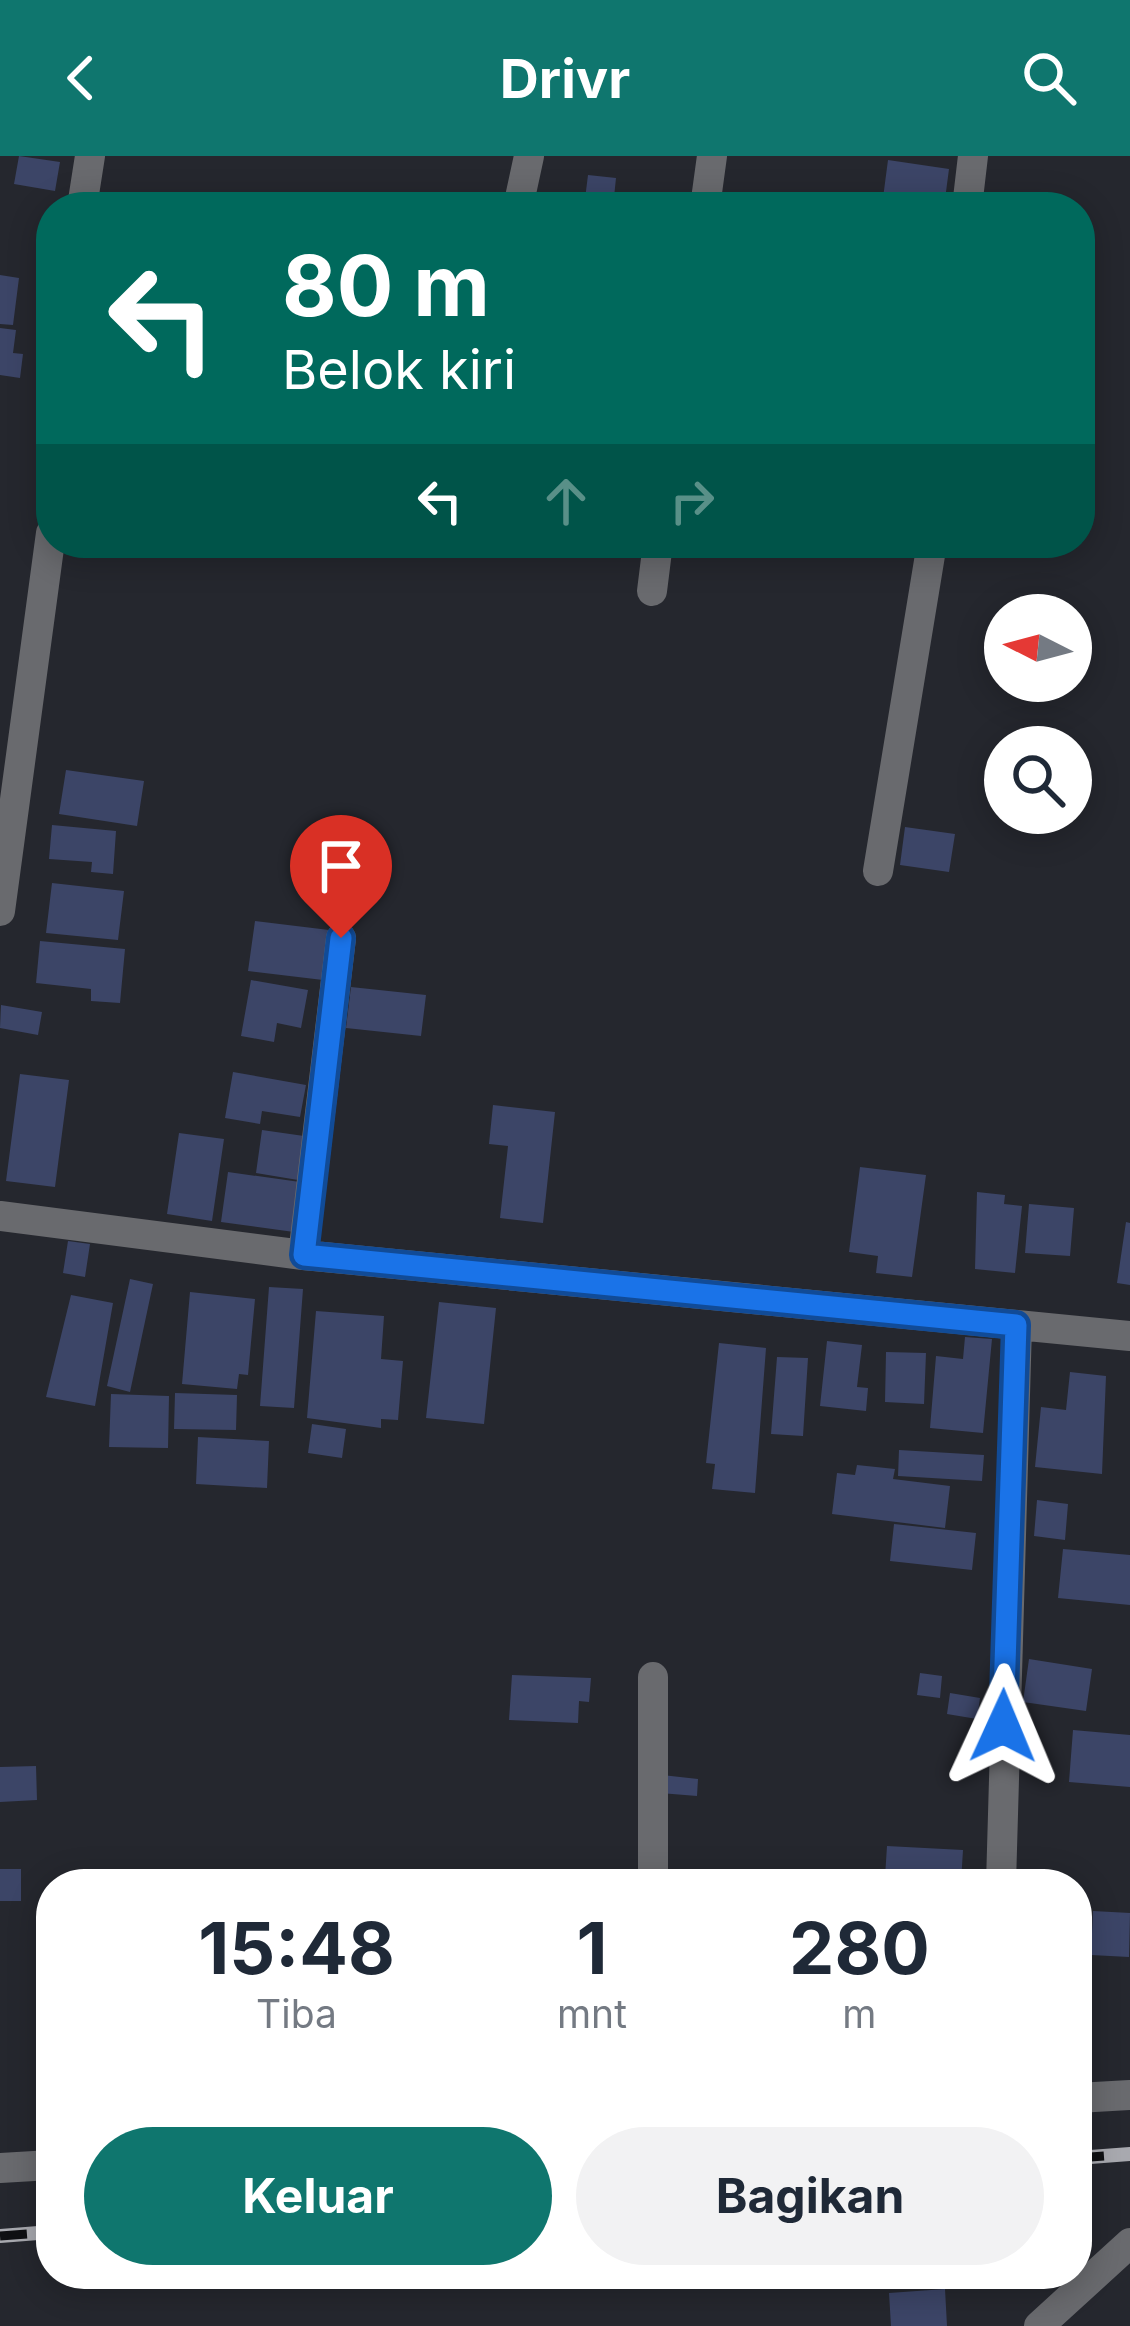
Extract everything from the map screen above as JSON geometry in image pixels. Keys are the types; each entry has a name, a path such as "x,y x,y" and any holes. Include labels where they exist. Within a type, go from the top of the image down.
{"street":[{"path":"84,192 90,156"},
{"path":"521,192 529,156"},
{"path":"707,192 712,156"},
{"path":"969,192 973,156"},
{"path":"0,911 48,558"},
{"path":"652,591 656,558"},
{"path":"878,871 930,558"},
{"path":"304,1255 341,938"},
{"path":"0,1216 304,1255 1130,1336"},
{"path":"1000,1869 1016,1325"},
{"path":"653,1677 653,1869"},
{"path":"1092,2097 1130,2095"},
{"path":"0,2168 36,2166"},
{"path":"1092,2278 1130,2243"},
{"path":"1039,2326 1080,2289"}],"building":[{"path":"19,156 60,162 55,191 14,184"},
{"path":"888,160 949,169 946,192 884,192"},
{"path":"588,175 616,178 615,192 586,192"},
{"path":"0,275 19,278 13,325 0,324"},
{"path":"0,328 16,330 13,353 23,354 20,378 0,375"},
{"path":"66,770 144,781 137,826 59,814"},
{"path":"52,825 116,831 113,874 91,872 92,862 49,859"},
{"path":"905,827 955,834 949,872 900,865"},
{"path":"52,883 124,891 118,940 46,933"},
{"path":"255,921 329,930 323,980 248,971"},
{"path":"40,941 125,949 120,1003 91,1001 91,989 36,983"},
{"path":"251,980 308,990 301,1028 277,1023 274,1042 241,1036"},
{"path":"351,987 426,995 421,1036 346,1028"},
{"path":"1,1005 42,1012 38,1035 0,1028"},
{"path":"233,1072 306,1085 300,1117 262,1111 260,1124 225,1118"},
{"path":"20,1074 69,1080 55,1187 6,1181"},
{"path":"493,1105 555,1112 543,1223 500,1218 508,1146 489,1144"},
{"path":"262,1130 304,1136 298,1180 256,1173"},
{"path":"179,1133 224,1139 212,1221 167,1214"},
{"path":"860,1167 926,1175 912,1277 876,1273 878,1256 849,1252"},
{"path":"228,1172 300,1182 294,1232 221,1222"},
{"path":"977,1192 1005,1195 1004,1204 1022,1206 1015,1273 975,1269"},
{"path":"1029,1204 1074,1208 1070,1256 1025,1253"},
{"path":"1126,1222 1130,1223 1130,1285 1117,1283"},
{"path":"68,1241 90,1244 85,1277 63,1273"},
{"path":"130,1279 153,1284 130,1392 107,1386"},
{"path":"269,1287 303,1289 294,1408 260,1406"},
{"path":"190,1292 255,1299 248,1375 239,1374 237,1389 182,1384"},
{"path":"71,1295 113,1303 95,1406 46,1397"},
{"path":"439,1302 496,1308 484,1424 426,1418"},
{"path":"316,1311 384,1316 381,1359 403,1361 398,1420 381,1419 381,1428 307,1418"},
{"path":"965,1337 992,1339 983,1433 930,1428 936,1356 963,1359"},
{"path":"827,1341 862,1345 857,1387 868,1388 866,1411 820,1406"},
{"path":"719,1343 766,1348 755,1493 712,1489 715,1464 706,1463"},
{"path":"886,1352 926,1353 924,1404 885,1402"},
{"path":"777,1357 808,1358 803,1436 771,1434"},
{"path":"1070,1372 1106,1376 1102,1474 1035,1467 1041,1407 1066,1410"},
{"path":"175,1393 237,1395 236,1430 174,1429"},
{"path":"111,1394 169,1396 168,1448 109,1447"},
{"path":"312,1424 346,1429 342,1458 308,1453"},
{"path":"198,1437 269,1441 267,1488 196,1484"},
{"path":"899,1450 984,1455 982,1481 898,1476"},
{"path":"857,1465 895,1469 893,1479 950,1486 945,1528 832,1514 837,1473 855,1475"},
{"path":"1037,1500 1068,1504 1065,1540 1034,1536"},
{"path":"894,1524 976,1533 972,1570 890,1561"},
{"path":"1063,1549 1130,1555 1130,1605 1058,1598"},
{"path":"1029,1659 1092,1669 1086,1711 1023,1702"},
{"path":"920,1673 942,1676 940,1698 917,1695"},
{"path":"512,1675 591,1678 589,1702 579,1701 578,1723 509,1720"},
{"path":"950,1693 980,1698 977,1719 947,1714"},
{"path":"1073,1730 1130,1735 1130,1787 1069,1782"},
{"path":"36,1766 37,1800 0,1802 0,1767"},
{"path":"662,1775 698,1779 697,1796 660,1793"},
{"path":"887,1846 963,1850 962,1869 886,1869"},
{"path":"0,1869 21,1869 21,1901 0,1901"},
{"path":"1093,1911 1130,1913 1129,1957 1092,1955"},
{"path":"945,2289 947,2326 891,2326 889,2293"}],"railway":[{"path":"1092,2157 1130,2154"},
{"path":"0,2236 36,2233"}],"route":[{"path":"341,938 304,1255 1016,1325 1003,1726"}]}
